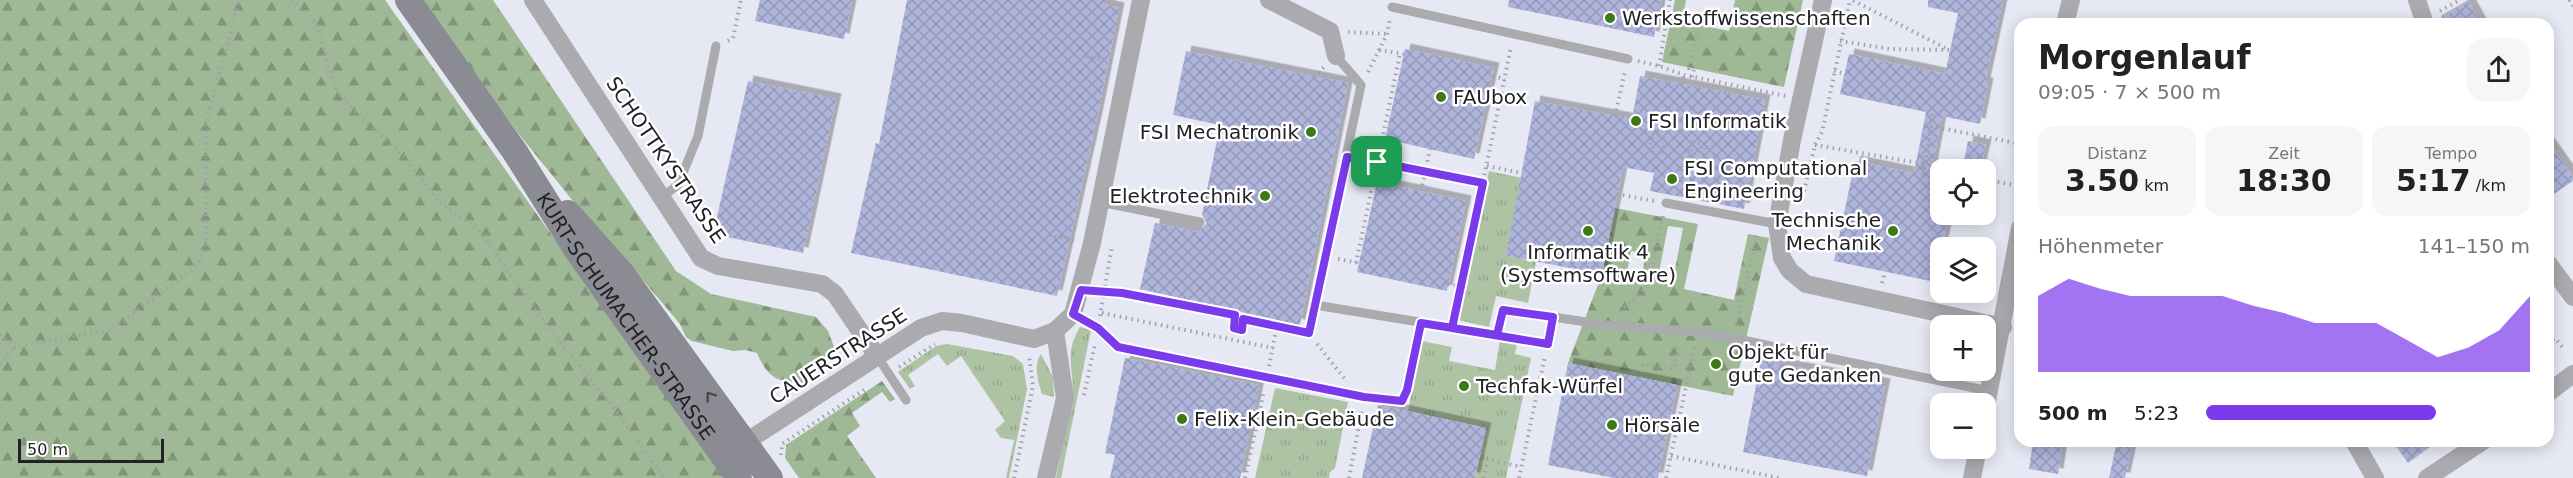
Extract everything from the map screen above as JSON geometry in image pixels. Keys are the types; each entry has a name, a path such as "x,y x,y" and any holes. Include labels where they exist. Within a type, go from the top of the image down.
{"main road":[{"name":"KURT-SCHUMACHER-STRASSE","path":"408,0 515,152 578,252 734,450 770,478"},
{"name":"KURT-SCHUMACHER-STRASSE","path":"734,450 739,478"}],"street":[{"name":"SCHOTTKYSTRASSE","path":"533,0 701,258 718,266 822,284 835,294 877,356"},
{"path":"1034,339 1055,331 1073,314 1081,290 1141,0"},
{"path":"1269,0 1330,31 1336,56"},
{"path":"1823,0 1792,140 1769,223 1782,258 1790,271 1806,284 2002,327"},
{"path":"2066,18 2071,0"},
{"path":"2417,0 2423,18"},
{"path":"1989,393 2014,261"},
{"path":"2554,271 2573,297"},
{"name":"CAUERSTRASSE","path":"734,450 921,328 942,321 962,323 1034,339"},
{"path":"1046,478 1065,398 1055,331"},
{"path":"2554,388 2573,374"},
{"path":"2358,447 2376,478"},
{"path":"2427,478 2474,447"},
{"path":"1972,478 1976,459"}],"lane":[{"path":"1392,7 1628,59"},
{"path":"662,197 678,185 698,136 716,46"},
{"path":"1309,333 1361,85 1336,56"},
{"path":"1100,202 1200,222"},
{"path":"1666,203 1769,223"},
{"path":"1315,305 1548,344 1553,317 1606,325 1697,332 1733,338 1967,393"},
{"path":"1073,314 1098,328 1118,347 1364,397"},
{"path":"877,356 906,400"}],"path":[{"path":"0,364 14,347 112,329 196,266 206,248 206,124 239,0"},
{"path":"291,0 309,15 318,27 330,74 338,92 404,156 439,203 478,229 548,327 614,408 664,478"},
{"path":"716,46 733,38 741,0"},
{"path":"1659,66 1670,0"},
{"path":"1802,199 1815,145 1822,132 1840,41 1851,0 1949,50 1891,49 1840,41"},
{"path":"2570,0 2573,6"},
{"path":"1361,85 1387,34 1392,7"},
{"path":"1692,77 1694,69 1689,68 1701,18 1710,20"},
{"path":"1452,328 1514,34"},
{"path":"1342,260 1358,263 1377,162 1402,54 1379,50"},
{"path":"1086,57 1111,61"},
{"path":"1615,116 1628,59 1692,77 1801,100"},
{"path":"1834,71 1845,74"},
{"path":"1682,84 1684,75"},
{"path":"1493,76 1505,79"},
{"path":"1923,175 1933,114"},
{"path":"1931,126 2014,143"},
{"path":"1652,134 1666,136 1663,154 1649,152 1652,134"},
{"path":"1792,140 1930,168"},
{"path":"1692,142 1706,144 1702,162 1689,159 1692,142"},
{"path":"1421,191 1430,149"},
{"path":"1347,157 1483,183"},
{"path":"1487,166 1522,173"},
{"path":"1996,182 2014,185"},
{"path":"1606,325 1648,285 1666,203 1617,194"},
{"path":"1733,338 1769,223"},
{"path":"1048,235 1070,239"},
{"path":"1448,284 1462,287"},
{"path":"1081,290 1122,293 1235,315 1234,328 1242,330 1244,313"},
{"path":"1497,335 1503,310 1553,317"},
{"path":"1101,313 1273,348"},
{"path":"1243,319 1309,333 1341,375 1364,397 1402,401"},
{"path":"1401,410 1421,323"},
{"path":"1245,478 1277,326"},
{"path":"1641,378 1643,364 1674,369 1682,331"},
{"path":"1665,478 1697,332"},
{"path":"0,335 14,347"},
{"path":"2554,338 2563,348"},
{"path":"1014,478 1033,386 1029,354 1034,339"},
{"path":"1519,478 1548,344"},
{"path":"1349,478 1364,397"},
{"path":"1671,456 1780,478"},
{"path":"1483,478 1488,459 1521,467"}],"green space":[{"path":"0,0 385,0 724,478 0,478"},
{"path":"419,0 493,0 676,271 711,294 816,317 828,331 834,347 823,370 803,384 786,381 769,373 757,353 745,350 733,351 692,341 686,337 680,324 631,266 594,227 518,133"},
{"path":"1675,0 1686,0 1682,21 1729,31 1735,0 1803,0 1784,87 1662,62"},
{"path":"1489,171 1522,178 1507,256 1536,262 1528,303 1496,296 1489,327 1458,320"},
{"path":"1615,208 1698,224 1684,289 1734,300 1748,234 1769,238 1733,396 1568,363 1602,274","holes":["1668,226 1683,228 1672,285 1657,282","1631,251 1646,254 1641,279 1626,277"]},
{"path":"1080,327 1091,330 1061,478 1056,478 1072,399 1072,347"},
{"path":"1500,340 1517,343 1515,354 1531,358 1506,478 1475,478 1486,428 1408,411 1422,341 1452,347 1449,361 1495,370"},
{"path":"947,344 1013,356 1023,364 1027,389 1009,478 1006,478 1014,440 1001,438 995,430 1005,421 961,356 947,366 938,354 908,375 915,386 910,389 898,372 936,346"},
{"path":"1041,354 1053,377 1054,397 1042,394 1040,389 1037,363"},
{"path":"882,381 895,399 890,402 882,392 852,413 860,426 847,436 876,478 799,478 785,458 786,445"},
{"path":"1275,388 1348,402 1335,468 1330,472 1329,478 1255,478"}],"building":[{"path":"760,0 852,0 844,39 755,21"},
{"path":"907,0 1107,0 1106,5 1119,8 1057,296 851,253 876,143 879,144"},
{"name":"Werkstoffwissenschaften","path":"1509,0 1661,0 1654,37 1508,7"},
{"path":"1928,0 2003,0 1985,83 1988,83 1980,124 1942,116 1934,159 1930,159 1930,225 1947,225 1944,237 1930,237 1930,281 1834,261 1855,161 1914,173 1926,112 1840,94 1849,54 1945,74 1958,13 1928,7"},
{"path":"2469,2 2478,18 2441,18"},
{"name":"FAUbox","path":"1405,49 1494,68 1474,159 1385,139"},
{"name":"Elektrotechnik","path":"1186,51 1348,83 1300,325 1140,289 1155,223 1198,232 1207,223 1202,215 1220,125 1173,115"},
{"path":"1640,76 1765,100 1744,209 1650,191 1654,173 1623,167 1602,274 1506,256 1535,101 1632,119"},
{"path":"748,81 836,99 803,253 713,234"},
{"path":"1968,141 1986,145 1983,159 1964,159"},
{"path":"2554,150 2573,177 2573,181 2554,194"},
{"path":"1377,182 1466,201 1447,291 1357,272"},
{"name":"Felix-Klein-Gebäude","path":"1125,358 1259,385 1240,478 1110,478 1115,455 1105,453"},
{"path":"1761,360 1885,384 1867,476 1743,452"},
{"name":"Hörsäle","path":"1568,363 1677,385 1658,478 1614,478 1548,465"},
{"path":"1378,405 1486,428 1475,478 1362,478"},
{"path":"2032,447 2062,447 2058,474 2029,469"},
{"path":"2116,447 2132,447 2125,478 2109,478"},
{"path":"2396,447 2430,447 2408,463"}],"place":[{"name":"Werkstoffwissenschaften","path":"1610,18"},
{"name":"FAUbox","path":"1441,97"},
{"name":"FSI Informatik","path":"1636,121"},
{"name":"FSI Mechatronik","path":"1311,132"},
{"name":"FSI Computational Engineering","path":"1672,179"},
{"name":"Elektrotechnik","path":"1265,196"},
{"name":"Informatik 4 (Systemsoftware)","path":"1588,231"},
{"name":"Technische Mechanik","path":"1893,231"},
{"name":"Objekt für gute Gedanken","path":"1716,364"},
{"name":"Techfak-Würfel","path":"1464,386"},
{"name":"Felix-Klein-Gebäude","path":"1182,419"},
{"name":"Hörsäle","path":"1612,425"}],"route":[{"path":"1377,162 1347,157 1309,333 1243,319 1242,330 1234,328 1235,315 1122,293 1081,290 1073,314 1098,328 1118,347 1364,397 1402,401 1407,390 1421,323 1497,335 1503,310 1553,317 1548,344 1452,328 1462,287 1483,183 1377,162"}]}
